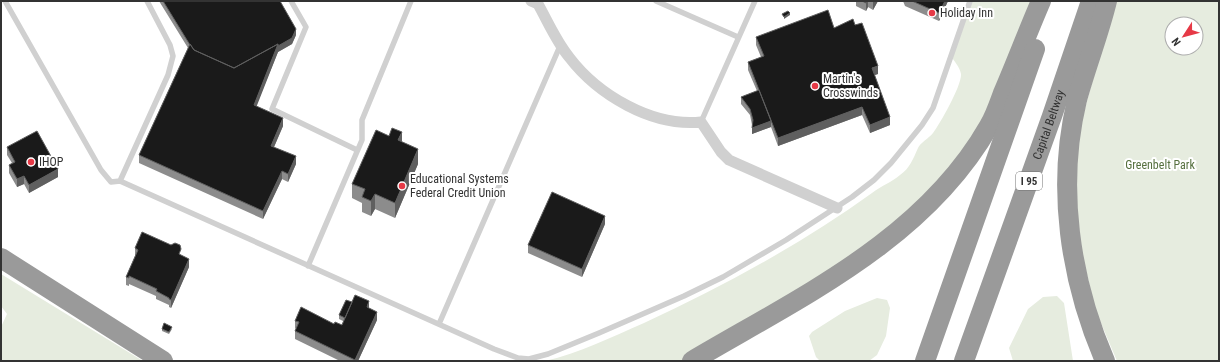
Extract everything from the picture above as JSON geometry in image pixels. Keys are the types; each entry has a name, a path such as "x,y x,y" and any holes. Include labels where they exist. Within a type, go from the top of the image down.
{"highway":[{"path":"692,361 865,257 907,225 929,205 962,166 990,125 1042,1"},
{"path":"926,361 1016,104 1050,1"},
{"name":"Capital Beltway","path":"964,361 1052,116 1091,1"},
{"path":"1105,361 1087,313 1078,282 1072,245 1068,188 1072,133 1077,101 1107,1"},
{"path":"1,258 163,361"}],"street":[{"path":"536,2 561,46 590,80 606,93 645,113 673,121 689,123 701,122 728,160 837,208"}],"lane":[{"path":"5,1 101,170 111,182 120,182 508,355 523,358 538,357 605,331 703,287 762,254 837,208 874,180 891,163 922,125 933,108 970,1"},
{"path":"120,182 168,75 173,56 170,45 147,1"},
{"path":"291,1 306,27 272,109 357,150"},
{"path":"308,266 362,140 362,120 411,1"},
{"path":"656,1 738,37"},
{"path":"701,122 755,1"},
{"path":"439,324 561,46"}],"green space":[{"path":"970,1 1036,1 1009,80 929,205 692,361 545,361 570,354 608,339 674,309 733,279 818,230 875,191 894,180 911,163 919,146 936,128 958,87 961,74 958,66 950,55"},
{"name":"Greenbelt Park","path":"1114,1 1219,1 1219,361 1117,361 1095,309 1080,244 1075,187 1079,131"},
{"path":"1,274 143,361 1,361 1,327 7,314 1,306"},
{"path":"1057,296 1064,303 1073,361 1013,361 1009,348 1028,309 1043,297"},
{"path":"877,298 887,300 890,308 886,336 877,355 869,361 820,361 816,357 809,336 812,332 845,311"}],"building":[{"path":"163,1 280,1 296,29 292,38 234,68 194,50"},
{"path":"912,1 945,1 939,13"},
{"name":"Martin's Crosswinds","path":"828,10 834,28 853,19 855,25 862,23 878,66 872,68 890,117 870,125 862,107 778,138 748,62 764,56 756,37"},
{"path":"788,11 790,13 784,17 782,14"},
{"path":"190,44 194,50 234,68 278,44 254,105 283,118 271,146 296,156 288,174 282,171 263,211 139,155"},
{"path":"759,90 771,121 752,128 753,120 750,109 741,97"},
{"path":"392,128 402,132 398,140 418,149 395,203 375,194 371,201 362,197 365,189 352,184 376,130 389,136"},
{"name":"IHOP","path":"37,131 58,169 29,185 24,176 17,179 9,165 15,162 7,147"},
{"path":"552,192 605,216 582,269 528,245"},
{"path":"142,232 171,245 175,243 180,245 181,249 179,254 189,259 171,300 156,291 157,289 129,276 129,278 126,277 138,250 135,248"},
{"path":"355,295 369,301 367,307 377,312 355,360 295,331 299,322 295,321 301,307 334,324 335,322 342,325"},
{"path":"346,300 352,302 345,318 339,315"},
{"path":"164,323 172,327 169,332 162,329"}],"place":[{"name":"Holiday Inn","path":"932,13"},
{"name":"Martin's Crosswinds","path":"815,86"},
{"name":"IHOP","path":"31,162"},
{"name":"Educational Systems Federal Credit Union","path":"402,186"}]}
